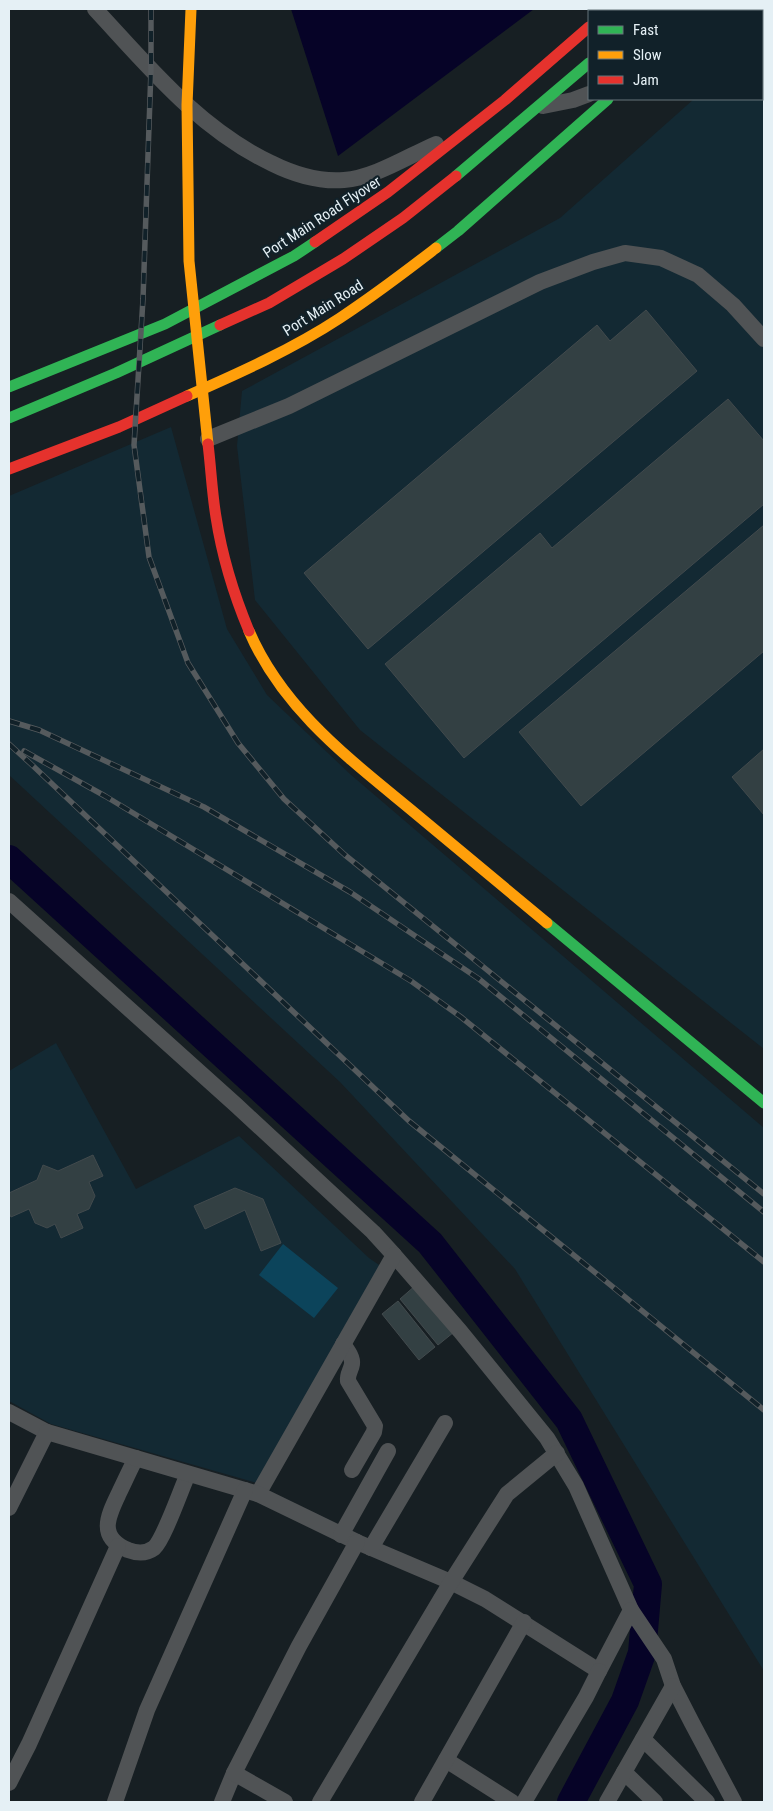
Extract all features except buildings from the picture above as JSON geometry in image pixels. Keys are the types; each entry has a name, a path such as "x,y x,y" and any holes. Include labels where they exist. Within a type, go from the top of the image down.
{"main road":[{"path":"191,9 187,105 189,261 216,517 231,584 245,624 266,665 293,704 359,768 764,1103"},
{"name":"Port Main Road Flyover","path":"9,387 165,324 294,256 396,186 505,100 588,28"},
{"path":"9,418 116,373 269,303 343,259 403,218 476,159 588,63"},
{"name":"Port Main Road","path":"9,469 118,427 260,364 339,319 451,237 607,100"}],"street":[{"path":"95,9 187,105 218,131 246,151 281,168 320,179 345,180 374,172 472,127 507,114 573,100 588,94"},
{"path":"208,439 289,406 540,282 593,262 624,253 661,258 698,275 733,305 764,339"},
{"path":"9,901 373,1232 460,1331 535,1422 557,1453 576,1486 634,1616 664,1659 673,1686 734,1802"},
{"path":"115,1802 147,1710 252,1492 343,1344 394,1255"},
{"path":"343,1344 351,1357 352,1364 347,1375 348,1381 375,1426 374,1432 352,1470"},
{"path":"9,1412 47,1432 252,1492 341,1535 451,1582 485,1599 599,1671"},
{"path":"222,1802 234,1773 299,1646 445,1423"},
{"path":"9,1508 47,1432"},
{"path":"341,1535 388,1451"},
{"path":"320,1802 451,1582 508,1494 557,1453"},
{"path":"136,1458 109,1514 107,1524 109,1535 118,1546 134,1552 144,1553 154,1548 188,1474"},
{"path":"9,1783 29,1744 118,1546"},
{"path":"524,1802 586,1697 599,1671 634,1616"},
{"path":"422,1802 524,1622"},
{"path":"607,1802 673,1686"},
{"path":"643,1739 707,1802"},
{"path":"446,1760 512,1802"},
{"path":"624,1772 655,1802"},
{"path":"234,1773 285,1802"}],"shaded area":[{"path":"291,9 534,9 338,156"},
{"path":"764,36 764,1049 360,730 255,600 237,446 242,391 560,218 693,100 763,100"},
{"path":"171,427 227,629 267,695 350,774 764,1128 764,1671 515,1269 340,1082 9,775 9,496"},
{"path":"56,1043 136,1189 239,1136 369,1258 382,1267 257,1483 51,1424 9,1401 9,1071"},
{"path":"283,1244 338,1288 314,1318 259,1275"}],"waterway":[{"path":"9,859 430,1243 569,1420 648,1584 642,1653 625,1701 571,1802"}],"railway":[{"path":"151,9 151,69 143,299 134,445 149,557 188,663 238,743 284,799 345,855 764,1194"},
{"path":"9,721 39,730 204,807 350,892 479,979 764,1212"},
{"path":"9,744 409,1121 764,1410"},
{"path":"24,751 105,796 411,981 461,1017 764,1262"}],"traffic: fast":[{"path":"456,176 588,64"},
{"path":"436,248 458,231 607,100"},
{"path":"9,387 165,324 294,256 315,242"},
{"path":"9,418 116,373 220,325"},
{"path":"547,923 764,1103"}],"traffic: slow":[{"path":"191,9 187,105 189,261 208,444"},
{"path":"187,396 304,340 377,293 436,248"},
{"path":"249,631 263,659 279,684 318,729 363,770 547,923"}],"traffic: jam":[{"path":"315,242 388,192 505,100 588,28"},
{"path":"220,325 269,303 343,259 403,218 456,176"},
{"path":"9,469 119,427 187,396"},
{"path":"208,444 215,508 225,561 249,631"}]}
